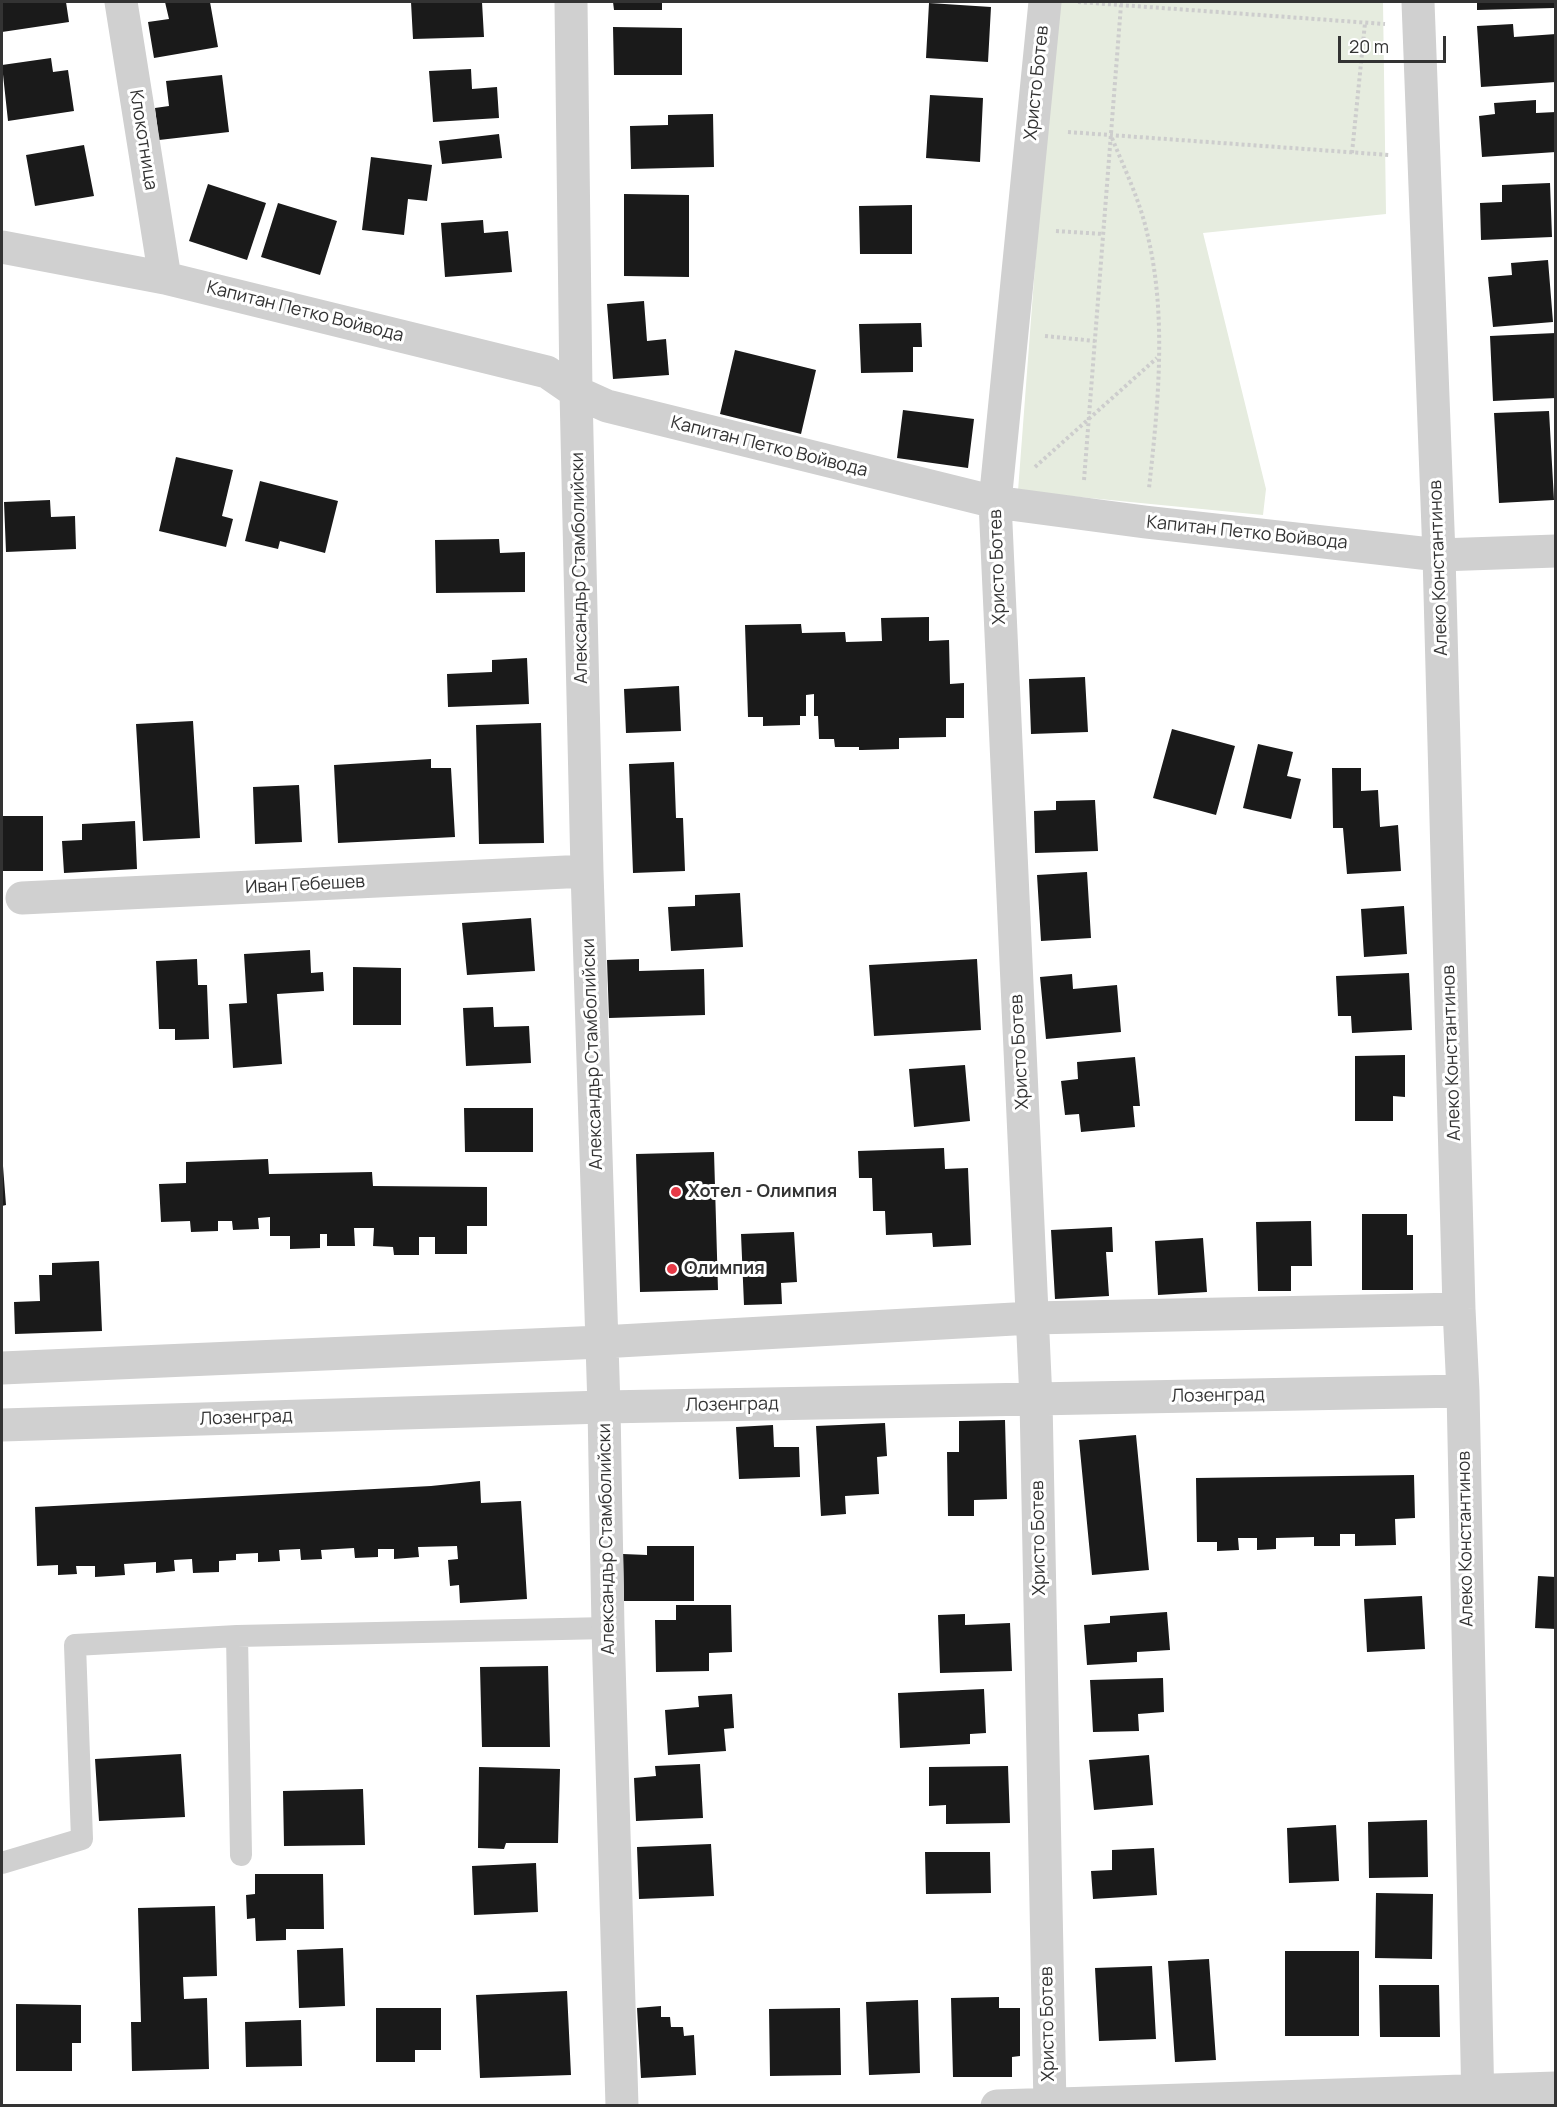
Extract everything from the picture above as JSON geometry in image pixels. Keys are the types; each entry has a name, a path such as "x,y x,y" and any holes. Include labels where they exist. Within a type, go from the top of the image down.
{"street":[{"name":"Клокотница","path":"121,2 165,278"},
{"name":"Александър Стамболийски","path":"572,2 576,392 587,871 604,1407 622,2106"},
{"name":"Христо Ботев","path":"1045,2 995,502 1036,1400 1050,2105"},
{"name":"Алеко Константинов","path":"1418,14 1439,555 1463,1391 1478,2097"},
{"name":"Капитан Петко Войвода","path":"2,247 165,278 547,372 576,392 607,406 995,502 1145,522 1439,555 1556,551"},
{"name":"Иван Гебешев","path":"22,898 587,871"},
{"path":"2,1368 601,1342 1032,1318 1459,1309"},
{"name":"Лозенград","path":"2,1425 604,1407 1463,1391"},
{"path":"997,2106 1478,2097 1556,2088"}],"lane":[{"path":"2,1863 82,1839 75,1645 237,1636 608,1628"},
{"path":"237,1636 242,1855"}],"path":[{"path":"1076,2 1365,23 1418,14"},
{"path":"1082,514 1121,5"},
{"path":"1352,153 1365,23"},
{"path":"1032,130 1423,158"},
{"path":"1111,135 1148,235 1157,287 1157,416 1145,522"},
{"path":"1022,229 1103,234"},
{"path":"1012,333 1095,341"},
{"path":"995,502 1158,358"}],"shaded area":[{"path":"1055,2 1383,2 1386,214 1203,233 1266,489 1263,515 1018,491"}],"building":[{"path":"2,2 66,2 69,22 2,32"},
{"path":"165,2 210,2 218,47 154,58 148,22 169,19"},
{"path":"411,2 482,2 484,37 413,39"},
{"path":"613,2 662,2 662,10 614,10"},
{"path":"1477,2 1554,2 1554,8 1477,10"},
{"path":"929,3 991,7 988,62 926,58"},
{"path":"1513,24 1514,37 1556,34 1556,82 1481,87 1477,26"},
{"path":"613,27 682,28 682,75 614,75"},
{"path":"51,58 53,72 68,70 74,111 8,121 2,65"},
{"path":"471,69 472,89 497,87 499,118 433,122 429,71"},
{"path":"222,75 229,132 159,140 155,108 169,106 166,81"},
{"path":"930,95 983,98 980,162 926,158"},
{"path":"1536,100 1536,113 1556,112 1556,152 1482,157 1479,116 1495,114 1494,103"},
{"path":"713,114 714,167 631,169 630,126 668,125 668,115"},
{"path":"499,134 502,158 442,164 439,141"},
{"path":"84,145 94,196 35,206 26,155"},
{"path":"371,157 432,165 427,201 408,199 404,235 362,230"},
{"path":"1550,183 1552,237 1481,240 1480,203 1502,202 1502,185"},
{"path":"208,184 266,203 247,260 189,241"},
{"path":"624,194 689,195 689,277 624,276"},
{"path":"278,203 337,221 320,275 261,257"},
{"path":"912,205 912,254 860,254 859,206"},
{"path":"483,220 484,233 508,231 512,272 445,277 441,223"},
{"path":"1548,260 1553,322 1493,327 1488,277 1512,275 1511,263"},
{"path":"644,301 647,341 666,339 669,375 613,379 607,304"},
{"path":"921,323 922,347 913,347 913,372 861,373 859,324"},
{"path":"1556,333 1556,398 1493,401 1490,336"},
{"path":"735,350 816,370 801,434 720,414"},
{"path":"903,410 974,419 968,468 897,458"},
{"path":"1549,411 1554,500 1499,503 1494,413"},
{"path":"176,457 233,470 222,516 233,519 226,547 159,531"},
{"path":"260,481 338,501 325,553 280,541 278,549 245,541"},
{"path":"50,500 51,517 75,516 76,549 6,552 4,502"},
{"path":"499,539 500,553 525,552 525,592 436,593 435,540"},
{"path":"929,617 929,641 949,640 950,684 964,683 964,718 946,718 946,737 899,738 899,749 859,750 859,747 835,747 834,739 819,739 818,716 814,716 814,694 806,695 806,716 800,716 800,725 763,726 763,717 748,717 745,625 801,624 802,633 845,632 846,642 882,641 881,618"},
{"path":"527,658 529,704 448,707 447,674 492,672 492,660"},
{"path":"1085,677 1088,732 1031,734 1029,679"},
{"path":"679,686 681,731 626,733 624,689"},
{"path":"193,721 200,838 143,841 136,724"},
{"path":"541,723 544,843 479,844 476,725"},
{"path":"1172,729 1235,746 1216,815 1153,798"},
{"path":"1258,744 1293,752 1287,776 1301,779 1291,819 1243,808"},
{"path":"431,759 431,768 451,768 455,837 338,843 334,765"},
{"path":"674,762 676,818 683,818 685,871 633,873 629,764"},
{"path":"1332,768 1361,768 1361,791 1378,790 1380,827 1398,825 1401,871 1347,874 1343,828 1333,828"},
{"path":"299,785 302,842 255,844 253,787"},
{"path":"1095,800 1098,851 1035,853 1034,811 1056,810 1056,801"},
{"path":"2,816 43,816 43,871 2,871"},
{"path":"135,821 137,869 64,873 62,841 82,840 82,824"},
{"path":"1087,872 1091,938 1041,941 1037,875"},
{"path":"740,893 743,947 671,951 668,907 695,906 695,895"},
{"path":"1404,906 1407,954 1364,957 1361,909"},
{"path":"531,918 535,971 467,975 462,923"},
{"path":"310,950 311,973 323,972 324,991 277,994 282,1064 233,1068 229,1004 247,1003 244,954"},
{"path":"197,959 198,985 207,985 209,1039 175,1040 175,1029 159,1029 156,961"},
{"path":"639,959 639,971 704,969 705,1015 609,1018 607,960"},
{"path":"977,959 981,1030 874,1036 869,965"},
{"path":"353,967 401,968 401,1025 353,1025"},
{"path":"1409,973 1412,1030 1352,1033 1351,1016 1338,1016 1336,976"},
{"path":"1072,974 1073,989 1117,985 1121,1032 1046,1039 1040,977"},
{"path":"493,1007 494,1027 529,1026 531,1063 466,1066 463,1008"},
{"path":"1405,1055 1405,1097 1393,1096 1393,1121 1355,1121 1355,1056"},
{"path":"1135,1057 1140,1106 1133,1106 1135,1127 1081,1132 1079,1114 1065,1115 1061,1081 1078,1079 1077,1062"},
{"path":"965,1065 970,1121 914,1127 909,1069"},
{"path":"464,1108 533,1108 533,1152 465,1152"},
{"path":"944,1148 945,1169 968,1168 971,1245 933,1247 932,1233 886,1235 885,1211 873,1211 872,1178 859,1178 858,1151"},
{"path":"714,1152 718,1290 640,1292 636,1154"},
{"path":"268,1159 269,1174 372,1172 373,1186 487,1187 487,1226 467,1226 467,1254 435,1254 435,1237 419,1237 419,1255 394,1255 393,1247 373,1246 374,1228 354,1228 355,1246 327,1246 327,1234 320,1234 320,1248 290,1249 290,1236 270,1236 270,1217 258,1218 259,1229 233,1230 232,1221 218,1221 218,1231 191,1232 190,1221 161,1222 159,1184 186,1183 186,1162"},
{"path":"2,1166 6,1205 2,1206"},
{"path":"1362,1214 1407,1214 1407,1235 1413,1235 1413,1290 1362,1290"},
{"path":"1311,1221 1312,1266 1291,1266 1291,1291 1258,1291 1256,1222"},
{"path":"1112,1227 1113,1252 1106,1252 1109,1296 1055,1299 1051,1230"},
{"path":"794,1232 797,1282 781,1283 782,1304 744,1305 741,1234"},
{"path":"1203,1238 1207,1292 1158,1295 1155,1241"},
{"path":"99,1261 102,1331 15,1334 14,1302 40,1301 39,1275 52,1275 52,1263"},
{"path":"1005,1420 1007,1499 974,1500 974,1516 948,1516 947,1452 959,1452 959,1421"},
{"path":"885,1423 887,1456 877,1457 879,1494 845,1496 846,1514 821,1516 816,1426"},
{"path":"773,1425 774,1447 799,1447 800,1477 739,1479 736,1427"},
{"path":"1136,1435 1149,1570 1092,1575 1079,1440"},
{"path":"1414,1475 1415,1518 1395,1519 1396,1545 1355,1546 1355,1534 1340,1534 1340,1546 1314,1546 1314,1537 1276,1538 1276,1549 1257,1550 1257,1538 1238,1538 1239,1550 1217,1551 1217,1542 1197,1542 1196,1478"},
{"path":"480,1481 481,1503 521,1501 527,1599 460,1603 459,1585 450,1586 448,1560 458,1559 457,1546 418,1547 419,1557 394,1559 394,1549 378,1549 378,1557 355,1558 354,1548 321,1550 322,1559 301,1560 300,1549 279,1550 280,1561 258,1562 258,1553 236,1554 236,1560 219,1561 219,1572 193,1573 192,1559 174,1560 175,1571 156,1573 156,1562 124,1564 125,1575 95,1577 95,1566 76,1566 77,1574 58,1575 58,1565 37,1566 35,1507 431,1486"},
{"path":"647,1546 694,1546 694,1601 624,1601 623,1554 647,1555"},
{"path":"1538,1576 1556,1577 1556,1629 1535,1628"},
{"path":"1422,1596 1425,1649 1367,1652 1364,1599"},
{"path":"676,1605 731,1605 732,1652 709,1653 709,1671 656,1672 655,1620 676,1620"},
{"path":"1167,1612 1170,1650 1137,1652 1137,1662 1087,1665 1084,1625 1110,1623 1110,1616"},
{"path":"965,1614 965,1625 1010,1623 1012,1671 940,1673 938,1615"},
{"path":"548,1666 550,1747 482,1747 480,1667"},
{"path":"1163,1678 1164,1712 1138,1714 1139,1731 1093,1732 1090,1680"},
{"path":"984,1689 986,1733 970,1734 970,1744 900,1748 898,1693"},
{"path":"732,1694 734,1728 724,1729 726,1751 668,1755 665,1710 699,1707 698,1696"},
{"path":"181,1754 185,1817 99,1821 95,1759"},
{"path":"1149,1755 1153,1805 1094,1810 1089,1760"},
{"path":"700,1764 703,1818 636,1821 634,1778 656,1776 655,1766"},
{"path":"1008,1766 1010,1823 946,1824 946,1805 929,1806 929,1767"},
{"path":"479,1767 560,1769 558,1843 506,1843 504,1849 478,1848"},
{"path":"363,1789 365,1845 284,1846 283,1791"},
{"path":"1427,1820 1428,1877 1369,1878 1368,1822"},
{"path":"1336,1825 1339,1881 1289,1883 1287,1828"},
{"path":"711,1844 714,1896 639,1899 637,1847"},
{"path":"1154,1848 1157,1895 1093,1899 1091,1871 1112,1870 1112,1850"},
{"path":"925,1852 990,1852 991,1893 926,1894"},
{"path":"536,1863 538,1912 474,1915 472,1866"},
{"path":"255,1874 323,1874 324,1929 286,1929 286,1940 256,1941 255,1918 247,1919 246,1895 255,1894"},
{"path":"1376,1893 1433,1894 1432,1959 1375,1958"},
{"path":"215,1906 217,1976 183,1977 184,1999 207,1998 209,2069 132,2071 131,2022 141,2022 138,1908"},
{"path":"343,1948 345,2006 299,2008 297,1950"},
{"path":"1285,1951 1359,1951 1359,2036 1285,2036"},
{"path":"1209,1959 1216,2060 1175,2062 1168,1961"},
{"path":"1152,1966 1156,2039 1099,2041 1095,1968"},
{"path":"1379,1985 1439,1985 1440,2037 1380,2037"},
{"path":"567,1991 571,2075 480,2078 476,1995"},
{"path":"999,1997 999,2008 1020,2008 1020,2056 1012,2057 1012,2077 953,2077 951,1998"},
{"path":"918,2000 920,2073 869,2075 866,2002"},
{"path":"16,2004 81,2005 81,2043 72,2043 72,2071 16,2071"},
{"path":"661,2006 661,2017 670,2017 671,2027 683,2027 684,2036 694,2035 696,2075 641,2078 637,2008"},
{"path":"376,2008 441,2008 441,2050 415,2050 415,2062 376,2062"},
{"path":"840,2008 841,2075 770,2076 769,2009"},
{"path":"301,2020 302,2066 246,2067 245,2022"}],"place":[{"name":"Хотел - Олимпия","path":"676,1192"},
{"name":"Олимпия","path":"672,1269"}]}
